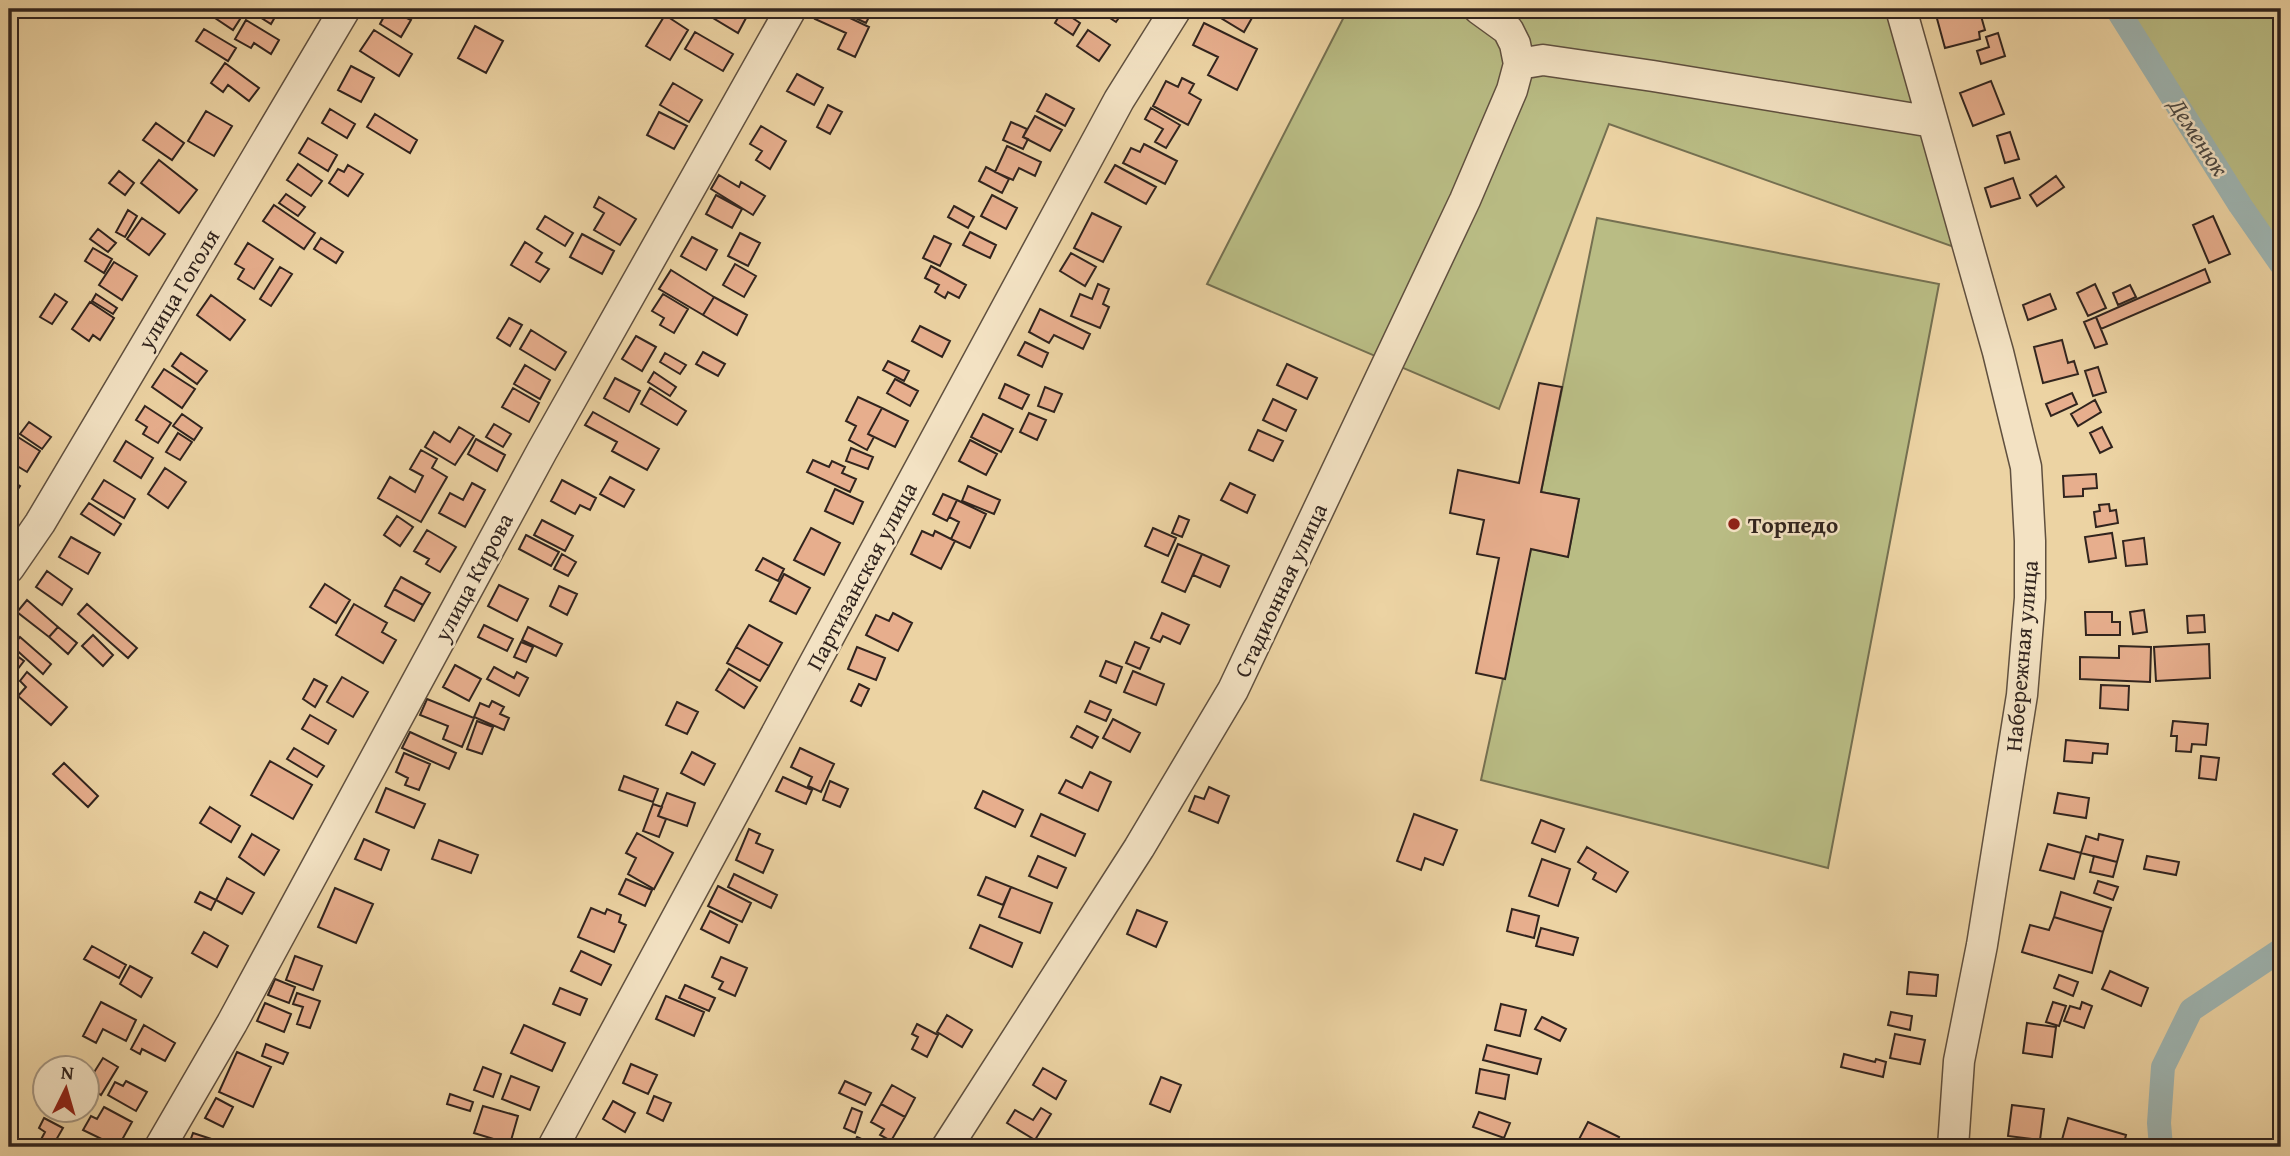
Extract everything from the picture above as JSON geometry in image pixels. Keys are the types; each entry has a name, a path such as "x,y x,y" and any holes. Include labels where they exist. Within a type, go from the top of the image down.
{"street":[{"name":"улица Гоголя","path":"9,568 40,523 345,9"},
{"name":"улица Кирова","path":"160,1147 232,1023 542,451 791,9"},
{"name":"Партизанская улица","path":"553,1147 1119,100 1176,9"},
{"path":"1479,9 1508,30 1515,44 1518,64 1543,60 1933,122"},
{"name":"Набережная улица","path":"1901,9 1998,352 2026,467 2030,541 2030,598 2022,695 1982,945 1959,1060 1953,1147"},
{"name":"Стадионная улица","path":"947,1147 1039,1000 1139,849 1233,690 1465,200 1512,90 1518,64"}],"green space":[{"path":"1348,9 1906,9 1968,252 1609,124 1499,409 1207,284"},
{"path":"2117,9 2275,9 2275,145 2281,144 2281,264 2240,205"},
{"name":"Торпедо","path":"1597,218 1939,284 1828,868 1481,780 1531,549 1568,556 1579,499 1541,492"}],"building":[{"path":"217,9 230,9 242,16 233,30 212,16"},
{"path":"247,9 277,9 279,10 271,24"},
{"path":"388,9 411,20 401,37 380,24"},
{"path":"698,9 732,9 746,18 738,33"},
{"path":"820,9 831,9 869,27 855,57 838,49 846,33 815,19"},
{"path":"836,9 873,9 866,23"},
{"path":"1096,9 1125,9 1116,22"},
{"path":"1206,9 1257,9 1244,32"},
{"path":"1959,9 1979,9 1985,30 1979,32 1980,39 1945,48 1936,15"},
{"path":"1062,11 1080,23 1073,35 1055,23"},
{"path":"665,15 688,30 670,60 646,46"},
{"path":"246,20 279,40 271,54 254,43 251,48 235,39"},
{"path":"1204,23 1257,49 1237,90 1208,75 1218,57 1193,45"},
{"path":"475,26 503,41 486,73 458,58"},
{"path":"204,29 236,48 228,61 196,41"},
{"path":"374,30 412,54 399,76 360,51"},
{"path":"1088,30 1110,45 1099,61 1077,46"},
{"path":"695,32 733,54 723,71 685,49"},
{"path":"1998,33 2005,56 1981,64 1977,51 1989,47 1986,37"},
{"path":"225,63 259,88 249,101 228,85 223,92 211,83"},
{"path":"351,66 374,78 361,102 338,90"},
{"path":"797,74 823,88 814,105 787,91"},
{"path":"1182,78 1194,84 1189,93 1201,100 1188,125 1153,106 1166,81 1178,87"},
{"path":"1991,81 2004,114 1973,126 1960,93"},
{"path":"673,83 702,100 689,122 660,105"},
{"path":"1046,94 1074,109 1065,126 1037,111"},
{"path":"828,105 842,112 830,134 817,127"},
{"path":"1151,108 1180,125 1166,148 1155,142 1163,129 1145,119"},
{"path":"330,109 355,124 347,138 322,123"},
{"path":"206,111 232,126 214,156 188,141"},
{"path":"659,112 687,126 674,149 647,135"},
{"path":"375,114 417,140 410,153 367,127"},
{"path":"1035,116 1062,130 1050,151 1023,137"},
{"path":"1011,122 1027,129 1023,137 1028,139 1023,149 1003,140"},
{"path":"156,123 184,143 172,160 143,140"},
{"path":"761,126 786,141 770,169 756,160 762,151 750,144"},
{"path":"2010,132 2019,159 2005,163 1997,136"},
{"path":"308,138 337,155 328,171 299,153"},
{"path":"1144,144 1177,161 1165,184 1123,163 1131,148 1140,152"},
{"path":"1007,146 1041,162 1035,176 1019,168 1013,180 995,172"},
{"path":"159,160 197,190 179,213 141,183"},
{"path":"298,164 322,181 311,196 287,180"},
{"path":"348,165 363,174 348,196 329,183 338,169 344,172"},
{"path":"1115,165 1156,187 1146,204 1105,182"},
{"path":"986,167 1009,179 1002,193 979,181"},
{"path":"119,171 134,183 125,195 109,183"},
{"path":"719,175 739,187 741,182 765,196 753,215 711,189"},
{"path":"2056,176 2064,187 2037,206 2030,195"},
{"path":"2013,178 2020,198 1991,207 1985,188"},
{"path":"286,194 305,207 298,216 279,203"},
{"path":"716,195 742,209 732,228 706,214"},
{"path":"992,195 1017,208 1006,229 981,216"},
{"path":"599,197 636,219 620,245 594,230 604,213 594,207"},
{"path":"274,205 315,233 304,249 263,221"},
{"path":"954,206 974,217 968,228 948,217"},
{"path":"128,210 137,216 125,237 116,232"},
{"path":"1092,213 1121,227 1103,262 1074,248"},
{"path":"545,216 573,233 565,246 537,229"},
{"path":"2213,216 2230,254 2209,263 2193,225"},
{"path":"142,218 165,234 149,255 127,239"},
{"path":"98,229 116,243 108,252 90,239"},
{"path":"970,232 996,245 990,258 963,245"},
{"path":"740,233 760,243 748,266 728,256"},
{"path":"582,234 614,251 602,274 570,257"},
{"path":"934,236 951,244 940,266 923,258"},
{"path":"692,237 717,250 706,270 681,256"},
{"path":"321,238 343,252 336,263 314,249"},
{"path":"525,242 542,253 536,262 549,269 540,282 511,265"},
{"path":"248,243 273,259 254,289 238,279 244,269 235,264"},
{"path":"93,248 112,259 104,273 85,261"},
{"path":"1071,253 1096,267 1085,286 1060,271"},
{"path":"114,262 137,276 122,300 99,285"},
{"path":"735,264 756,276 744,297 723,285"},
{"path":"931,266 966,285 959,298 948,292 945,298 935,292 939,285 925,278"},
{"path":"280,267 292,274 271,306 260,299"},
{"path":"2205,269 2210,282 2101,329 2096,317"},
{"path":"671,270 714,297 703,315 659,289"},
{"path":"1098,284 1109,289 1103,304 1109,307 1100,328 1071,316 1080,294 1092,299"},
{"path":"2095,284 2106,308 2088,316 2077,293"},
{"path":"2130,285 2136,297 2118,305 2113,293"},
{"path":"55,294 67,302 52,324 40,317"},
{"path":"96,294 117,308 113,314 92,301"},
{"path":"663,294 688,309 674,333 660,325 664,318 652,311"},
{"path":"2050,294 2056,309 2028,320 2023,305"},
{"path":"211,295 245,320 230,340 197,315"},
{"path":"714,297 747,315 737,335 703,315"},
{"path":"90,302 114,318 100,340 93,335 89,341 72,329"},
{"path":"1040,309 1090,334 1083,349 1054,335 1049,343 1029,332"},
{"path":"2096,317 2107,344 2095,348 2084,322"},
{"path":"509,318 522,325 510,346 497,338"},
{"path":"920,326 950,341 942,357 912,341"},
{"path":"531,330 566,352 555,370 520,349"},
{"path":"636,336 656,347 642,371 622,359"},
{"path":"2062,340 2068,363 2074,361 2078,374 2043,383 2034,347"},
{"path":"1025,342 1048,353 1042,367 1018,355"},
{"path":"703,352 725,364 718,376 696,364"},
{"path":"181,353 207,371 197,384 172,366"},
{"path":"665,353 686,365 680,374 660,362"},
{"path":"888,361 909,371 904,381 883,370"},
{"path":"1287,364 1317,378 1307,399 1277,385"},
{"path":"525,365 550,380 540,399 514,384"},
{"path":"2098,367 2106,392 2093,396 2085,371"},
{"path":"164,369 195,389 182,408 152,387"},
{"path":"654,372 676,387 670,396 648,382"},
{"path":"615,378 640,391 629,412 604,398"},
{"path":"895,379 918,391 910,406 887,393"},
{"path":"1539,383 1562,387 1541,492 1579,499 1568,557 1531,549 1505,679 1476,673 1499,558 1477,554 1484,520 1450,513 1458,470 1519,483"},
{"path":"1005,384 1029,395 1022,409 999,398"},
{"path":"1045,387 1062,394 1054,412 1038,406"},
{"path":"513,388 539,403 529,422 502,407"},
{"path":"650,388 686,411 677,425 641,404"},
{"path":"2072,393 2077,404 2051,416 2046,404"},
{"path":"858,397 882,408 868,434 874,437 867,450 849,440 856,426 846,421"},
{"path":"1273,399 1296,410 1286,431 1263,420"},
{"path":"2095,400 2101,412 2078,426 2071,414"},
{"path":"145,406 171,423 158,443 143,434 147,427 136,420"},
{"path":"882,408 908,421 895,447 868,434"},
{"path":"593,412 659,449 647,470 612,451 617,442 585,425"},
{"path":"1029,413 1046,420 1037,440 1020,432"},
{"path":"182,414 202,428 194,440 173,426"},
{"path":"983,414 1013,429 1001,452 971,437"},
{"path":"29,422 51,437 42,449 20,434"},
{"path":"494,424 511,434 503,447 486,437"},
{"path":"459,427 474,436 455,465 425,447 434,432 450,442"},
{"path":"2102,427 2112,447 2100,453 2090,433"},
{"path":"1258,430 1283,441 1273,461 1249,450"},
{"path":"10,432 40,451 27,472 9,461"},
{"path":"178,433 192,442 180,460 166,452"},
{"path":"476,439 505,455 497,471 468,454"},
{"path":"970,440 997,454 986,475 959,461"},
{"path":"126,441 153,458 141,478 114,461"},
{"path":"851,448 873,457 868,469 846,461"},
{"path":"421,450 437,459 432,468 447,477 421,522 378,498 390,477 415,492 423,476 410,469"},
{"path":"813,460 829,467 832,461 845,467 842,473 856,479 850,492 807,472"},
{"path":"165,468 186,482 168,508 148,494"},
{"path":"2096,474 2097,488 2083,489 2083,496 2064,497 2063,476"},
{"path":"610,477 634,490 624,507 600,494"},
{"path":"9,479 20,486 10,501 9,501"},
{"path":"104,480 135,499 124,518 92,499"},
{"path":"562,480 596,498 590,510 580,505 575,514 551,501"},
{"path":"472,483 485,490 465,527 439,513 450,493 463,500"},
{"path":"1230,483 1255,495 1247,513 1221,500"},
{"path":"968,486 1000,500 994,514 962,501"},
{"path":"835,489 863,502 853,524 825,511"},
{"path":"943,494 957,500 947,521 933,514"},
{"path":"957,500 986,514 970,548 951,539 959,522 949,517"},
{"path":"89,503 121,524 114,535 81,514"},
{"path":"2109,504 2110,511 2116,510 2118,523 2096,527 2094,512 2100,511 2099,505"},
{"path":"397,516 413,527 400,546 384,535"},
{"path":"1179,516 1189,520 1182,537 1172,533"},
{"path":"542,520 573,536 565,551 534,535"},
{"path":"811,528 840,543 824,575 794,560"},
{"path":"1153,528 1176,538 1168,556 1145,546"},
{"path":"427,530 456,547 440,572 426,564 429,559 414,551"},
{"path":"922,531 933,536 935,531 955,541 941,569 911,554"},
{"path":"2112,533 2116,558 2089,562 2085,537"},
{"path":"526,535 559,552 551,566 519,549"},
{"path":"71,537 100,553 88,574 59,557"},
{"path":"2144,538 2147,564 2126,566 2123,541"},
{"path":"1178,544 1202,554 1185,592 1162,582"},
{"path":"562,554 576,562 568,576 554,569"},
{"path":"1202,554 1229,566 1220,587 1193,575"},
{"path":"763,558 784,569 778,581 756,570"},
{"path":"47,571 72,589 62,605 36,587"},
{"path":"784,574 810,588 796,614 770,601"},
{"path":"401,577 430,593 423,605 394,589"},
{"path":"325,584 350,600 336,623 310,607"},
{"path":"499,585 528,599 517,621 488,606"},
{"path":"559,586 577,594 567,615 550,606"},
{"path":"394,589 423,605 414,621 385,606"},
{"path":"27,600 58,627 49,637 17,612"},
{"path":"87,604 137,648 128,658 78,614"},
{"path":"354,604 387,623 382,632 396,640 383,663 336,635"},
{"path":"2144,610 2147,632 2133,634 2130,612"},
{"path":"2085,612 2112,612 2112,622 2120,622 2120,635 2086,635"},
{"path":"893,613 912,623 898,651 866,635 876,615 889,621"},
{"path":"1162,613 1189,625 1180,644 1163,636 1160,642 1151,638"},
{"path":"2204,615 2205,632 2188,633 2187,616"},
{"path":"484,625 513,639 507,651 478,637"},
{"path":"749,625 782,643 769,666 736,647"},
{"path":"58,627 77,643 68,654 49,637"},
{"path":"528,627 562,644 556,656 522,640"},
{"path":"93,635 113,655 103,666 82,646"},
{"path":"20,637 51,664 43,674 12,646"},
{"path":"521,642 533,647 526,662 514,657"},
{"path":"1135,642 1149,648 1140,669 1126,663"},
{"path":"2209,644 2210,678 2156,681 2154,647"},
{"path":"2119,646 2151,647 2150,682 2080,679 2080,657 2119,658"},
{"path":"736,647 769,666 760,681 727,663"},
{"path":"857,647 885,658 876,680 848,669"},
{"path":"9,650 24,661 10,679 9,678"},
{"path":"1106,661 1122,667 1116,683 1100,676"},
{"path":"455,665 481,679 469,701 443,687"},
{"path":"494,667 514,678 517,672 528,678 519,696 487,679"},
{"path":"729,669 757,687 744,708 716,690"},
{"path":"1133,671 1164,684 1156,705 1124,692"},
{"path":"27,672 67,707 51,725 18,696 26,687 20,681"},
{"path":"342,677 368,692 353,717 327,702"},
{"path":"314,679 327,686 315,707 303,699"},
{"path":"859,684 869,689 861,706 851,701"},
{"path":"2101,685 2129,686 2128,710 2100,708"},
{"path":"427,699 474,718 462,747 443,739 448,726 420,715"},
{"path":"492,701 504,707 500,714 509,718 504,730 474,717 480,703 489,707"},
{"path":"1090,701 1111,710 1106,721 1085,712"},
{"path":"677,702 698,712 687,734 666,725"},
{"path":"310,715 336,730 328,744 302,729"},
{"path":"1113,719 1140,733 1130,752 1103,738"},
{"path":"477,721 493,727 482,754 467,749"},
{"path":"2173,721 2208,724 2206,745 2192,744 2191,752 2176,751 2177,736 2171,736"},
{"path":"1077,726 1098,737 1092,748 1071,737"},
{"path":"410,732 456,753 449,769 402,748"},
{"path":"2066,740 2108,744 2107,754 2093,753 2092,763 2064,761"},
{"path":"294,748 324,766 317,777 287,759"},
{"path":"800,748 834,764 821,792 808,786 812,777 791,767"},
{"path":"692,752 715,764 704,785 681,773"},
{"path":"404,753 430,764 419,790 405,785 408,778 396,772"},
{"path":"2201,756 2219,758 2216,780 2199,778"},
{"path":"270,761 312,785 293,819 251,795"},
{"path":"64,763 98,796 88,807 53,774"},
{"path":"1090,772 1111,782 1098,811 1059,793 1066,780 1082,788"},
{"path":"624,776 658,789 653,802 619,790"},
{"path":"783,777 812,790 806,804 776,791"},
{"path":"830,781 848,789 840,807 823,800"},
{"path":"1209,787 1229,796 1218,823 1189,811 1195,796 1204,799"},
{"path":"386,788 425,804 414,828 376,812"},
{"path":"983,791 1023,810 1015,827 975,808"},
{"path":"667,793 695,803 687,826 658,816"},
{"path":"2058,793 2089,798 2086,818 2054,813"},
{"path":"653,804 662,807 658,816 666,819 659,837 643,831"},
{"path":"210,807 240,826 231,842 200,823"},
{"path":"1041,814 1085,834 1075,856 1031,836"},
{"path":"1414,814 1457,830 1443,865 1425,858 1421,870 1397,861"},
{"path":"1541,820 1564,829 1555,852 1532,843"},
{"path":"749,829 760,834 756,843 773,850 763,873 736,860"},
{"path":"637,833 673,853 654,889 628,874 636,858 626,853"},
{"path":"252,834 279,850 264,875 239,857"},
{"path":"2099,834 2123,840 2117,862 2081,853 2086,836 2098,840"},
{"path":"364,839 389,850 381,870 355,859"},
{"path":"439,840 478,855 471,873 432,859"},
{"path":"2048,844 2081,853 2074,879 2040,870"},
{"path":"1587,847 1628,872 1616,892 1593,879 1596,873 1578,862"},
{"path":"1038,856 1066,868 1057,888 1029,876"},
{"path":"2094,856 2117,862 2113,877 2090,872"},
{"path":"2147,856 2179,862 2176,875 2144,869"},
{"path":"1542,859 1570,869 1558,906 1529,896"},
{"path":"734,874 777,895 771,908 728,887"},
{"path":"986,877 1011,887 1003,905 978,895"},
{"path":"227,878 254,893 242,914 216,900"},
{"path":"626,879 652,890 645,906 619,894"},
{"path":"2098,881 2118,887 2113,900 2094,893"},
{"path":"718,886 751,903 742,922 708,906"},
{"path":"1011,887 1052,903 1040,933 999,917"},
{"path":"335,888 373,904 356,943 318,927"},
{"path":"200,892 216,900 211,910 195,902"},
{"path":"2061,892 2111,908 2103,932 2054,917"},
{"path":"591,908 605,914 607,909 621,915 619,922 626,925 614,952 578,937"},
{"path":"1512,909 1539,916 1534,938 1507,931"},
{"path":"1137,910 1167,922 1156,947 1127,934"},
{"path":"710,911 737,925 729,943 701,929"},
{"path":"2054,917 2103,932 2092,973 2022,952 2030,925 2049,930"},
{"path":"980,925 1022,943 1012,967 970,948"},
{"path":"1541,928 1578,938 1573,955 1536,946"},
{"path":"204,932 228,946 217,967 192,953"},
{"path":"92,946 126,965 119,978 84,959"},
{"path":"581,951 611,965 601,985 571,971"},
{"path":"295,956 322,966 313,990 286,980"},
{"path":"721,957 747,968 735,996 719,989 723,982 712,977"},
{"path":"130,966 152,978 141,997 120,984"},
{"path":"2110,971 2148,988 2141,1006 2102,989"},
{"path":"1909,972 1938,975 1936,996 1907,994"},
{"path":"2059,975 2078,982 2073,996 2054,988"},
{"path":"275,979 295,987 289,1003 268,995"},
{"path":"685,985 715,998 709,1011 679,998"},
{"path":"560,988 587,999 580,1015 553,1004"},
{"path":"297,993 320,1001 310,1028 297,1024 303,1007 293,1004"},
{"path":"666,996 704,1012 694,1036 656,1019"},
{"path":"101,1002 136,1020 126,1041 103,1029 96,1043 83,1036"},
{"path":"2053,1002 2066,1006 2059,1026 2046,1022"},
{"path":"2082,1002 2092,1006 2084,1028 2064,1021 2070,1006 2080,1009"},
{"path":"265,1003 291,1014 284,1032 257,1021"},
{"path":"1501,1004 1526,1010 1520,1036 1495,1030"},
{"path":"1891,1012 1912,1016 1910,1030 1888,1025"},
{"path":"947,1015 972,1030 962,1047 937,1032"},
{"path":"1542,1017 1566,1029 1560,1041 1535,1029"},
{"path":"2027,1023 2056,1027 2052,1057 2023,1053"},
{"path":"917,1024 938,1035 927,1057 912,1049 918,1037 912,1034"},
{"path":"144,1025 175,1043 165,1061 142,1049 140,1054 131,1049"},
{"path":"524,1025 565,1043 552,1071 511,1053"},
{"path":"1895,1034 1925,1040 1920,1064 1890,1058"},
{"path":"266,1044 288,1053 283,1064 262,1056"},
{"path":"1487,1045 1541,1059 1537,1074 1483,1060"},
{"path":"237,1052 271,1067 253,1107 219,1092"},
{"path":"1844,1054 1886,1062 1883,1077 1841,1067"},
{"path":"102,1060 118,1067 102,1093"},
{"path":"631,1064 657,1075 648,1094 623,1083"},
{"path":"483,1067 501,1074 493,1097 474,1090"},
{"path":"1043,1068 1066,1081 1056,1099 1033,1085"},
{"path":"1480,1069 1509,1075 1505,1099 1476,1093"},
{"path":"511,1076 539,1087 530,1110 502,1099"},
{"path":"1161,1077 1181,1085 1170,1112 1150,1104"},
{"path":"126,1081 147,1092 136,1111 108,1095 115,1082 123,1086"},
{"path":"845,1081 871,1093 865,1105 839,1093"},
{"path":"892,1085 915,1098 905,1117 881,1104"},
{"path":"450,1094 473,1102 470,1111 447,1104"},
{"path":"654,1096 671,1103 663,1121 647,1113"},
{"path":"216,1098 233,1107 223,1127 205,1118"},
{"path":"613,1101 635,1113 625,1132 603,1119"},
{"path":"881,1104 905,1117 891,1141 880,1135 884,1129 871,1122"},
{"path":"2012,1105 2044,1109 2040,1140 2008,1136"},
{"path":"483,1106 518,1116 510,1144 474,1133"},
{"path":"104,1107 132,1122 118,1147 83,1130 86,1124 102,1124"},
{"path":"852,1108 862,1112 855,1133 844,1128"},
{"path":"1041,1108 1051,1114 1035,1140 1007,1123 1015,1110 1033,1120"},
{"path":"1479,1112 1510,1123 1504,1138 1473,1127"},
{"path":"2068,1118 2126,1135 2123,1147 2060,1147"},
{"path":"1588,1122 1619,1137 1614,1147 1575,1147"},
{"path":"41,1124 55,1124 63,1128 52,1147 37,1147 45,1132 39,1128"},
{"path":"193,1133 236,1147 188,1147"},
{"path":"857,1137 879,1147 852,1147"}],"waterway":[{"name":"Деменюк","path":"2117,9 2240,205 2281,264"},
{"name":"Деменюк","path":"2161,1147 2159,1123 2163,1067 2191,1010 2281,950"}],"place":[{"name":"Торпедо","path":"1734,524"}]}
